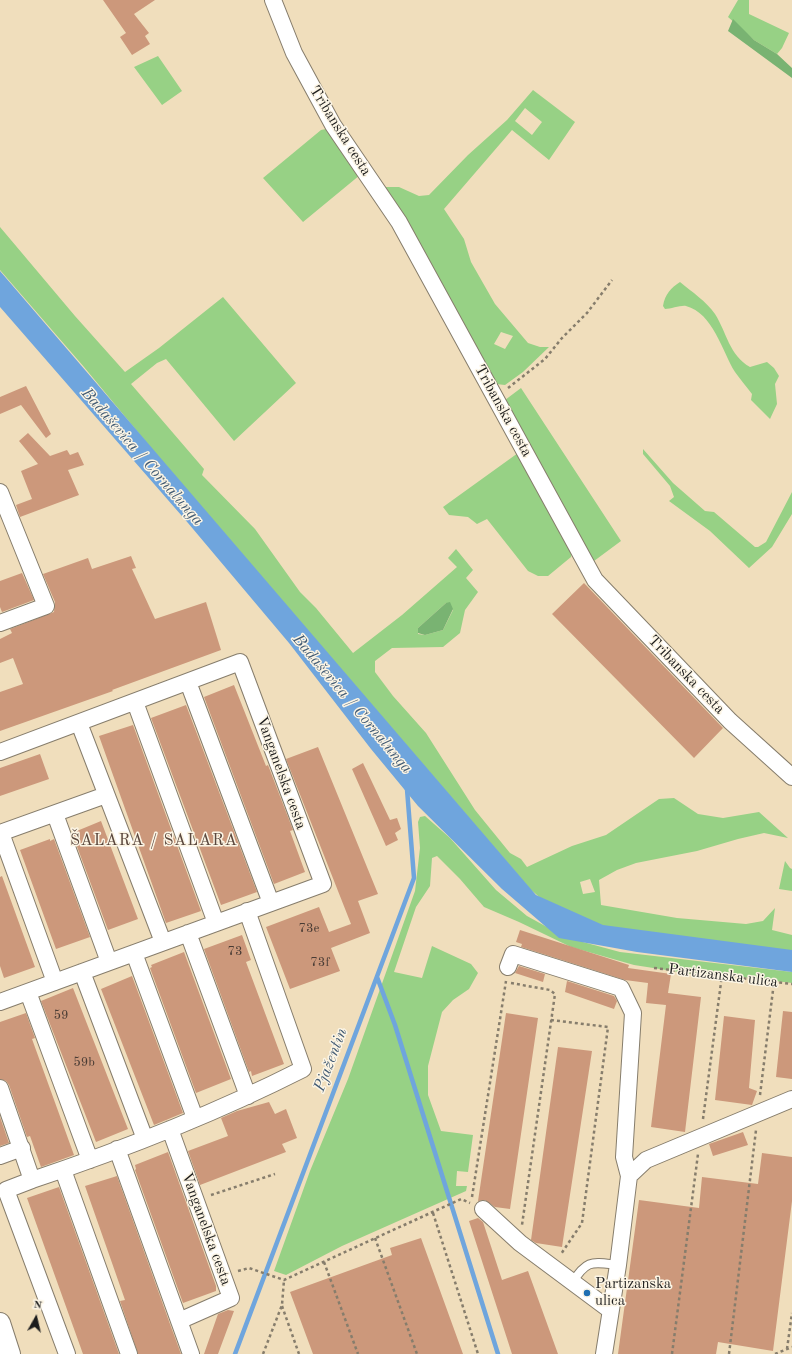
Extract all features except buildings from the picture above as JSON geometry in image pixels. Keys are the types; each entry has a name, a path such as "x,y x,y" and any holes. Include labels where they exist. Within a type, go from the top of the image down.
{"street":[{"name":"Tribanska cesta","path":"273,0 294,53 333,126 399,222 595,580 730,721 792,777"},
{"path":"0,492 46,606 0,623"},
{"name":"Vanganelska cesta","path":"0,752 240,662 323,884 0,1002"},
{"path":"188,682 271,903"},
{"path":"134,702 216,923"},
{"path":"79,722 163,942"},
{"path":"55,982 1,833 106,795"},
{"path":"55,814 109,962"},
{"path":"67,1354 6,1190 170,1129 248,1096 303,1068 247,911"},
{"path":"188,933 248,1096"},
{"path":"134,953 195,1118"},
{"path":"508,966 513,954 621,988 634,1013 624,1157 629,1176 618,1265 604,1354"},
{"path":"82,972 145,1139"},
{"path":"28,992 90,1160"},
{"path":"0,1088 32,1180"},
{"path":"629,1176 646,1160 792,1099"},
{"name":"Vanganelska cesta","path":"170,1129 231,1298 179,1321"},
{"path":"0,1156 22,1148"},
{"path":"117,1149 191,1354"},
{"path":"62,1170 129,1354"},
{"path":"477,1206 520,1243 610,1310"},
{"path":"0,1322 10,1354"}],"lane":[{"path":"572,1283 582,1267 595,1262 618,1265"}],"path":[{"path":"496,398 545,359 562,338 587,313 612,280"},
{"path":"477,1206 508,966"},
{"name":"Partizanska ulica","path":"654,968 792,984"},
{"path":"672,1354 722,975"},
{"path":"506,982 550,990 555,994 520,1243"},
{"path":"729,1354 774,982"},
{"path":"551,1020 608,1028 582,1223 552,1268"},
{"path":"195,1200 275,1174"},
{"path":"249,1268 284,1280 461,1199"},
{"path":"433,1213 478,1354"},
{"path":"375,1238 417,1354"},
{"path":"324,1262 358,1354"},
{"path":"263,1354 282,1305 284,1280"},
{"path":"282,1305 299,1354"},
{"path":"787,1349 792,1313"},
{"path":"775,1354 792,1348"}],"green space":[{"path":"738,0 749,0 749,14 789,33 782,48 777,54 754,40 728,17"},
{"path":"733,19 754,40 777,54 792,68 792,78 728,31"},
{"path":"158,56 182,91 162,105 134,67"},
{"path":"533,90 575,122 549,160 512,130 444,209 464,239 471,262 495,304 528,343 540,347 549,347 523,372 505,385 496,384 425,253 383,187 399,187 419,196 429,195 468,155 507,120","holes":["525,108 542,122 532,135 515,121","501,332 513,336 505,349 494,344"]},
{"path":"326,129 358,169 360,175 303,222 263,178 321,130"},
{"path":"0,227 75,316 125,372 159,348 223,297 296,383 234,441 166,359 157,363 131,384 204,469 202,475 255,529 300,592 316,608 353,653 402,615 457,567 448,558 456,549 473,570 466,578 478,592 465,610 460,633 443,647 392,648 375,661 375,672 393,696 426,733 475,810 510,853 521,859 527,867 572,846 606,835 659,799 674,798 698,814 723,818 759,812 788,838 764,833 697,851 636,863 617,870 599,880 601,905 677,918 746,924 763,921 775,908 772,930 792,935 792,953 629,935 551,907 530,889 0,270","holes":["446,603 453,610 443,630 425,635 418,634 418,628","590,879 595,892 583,894 580,882"]},
{"path":"680,282 699,297 715,314 733,350 743,362 750,367 767,362 774,368 779,376 775,384 777,404 770,419 751,400 752,394 735,372 716,334 703,316 686,306 665,309 663,306 665,298 669,292"},
{"path":"521,388 621,541 594,561 505,400"},
{"path":"643,449 673,483 705,511 714,512 755,547 758,547 766,542 792,492 792,514 772,547 749,568 710,531 669,501 674,497 670,486 643,454"},
{"path":"518,453 572,550 571,557 548,576 538,576 528,571 487,519 477,524 468,517 449,515 443,507"},
{"path":"450,602 453,609 443,630 425,635 418,633 418,628 446,603"},
{"path":"425,816 450,838 496,890 527,916 556,932 583,942 620,952 792,972 792,983 717,974 692,974 634,965 571,947 484,907 460,879 437,856 432,858 430,886 416,907 394,972 422,978 432,946 471,964 478,973 469,989 453,1000 442,1012 428,1066 428,1095 441,1131 473,1135 468,1172 457,1171 456,1186 467,1186 466,1191 342,1246 286,1275 274,1271 310,1171 348,1079 415,891 420,848 418,822 420,817"},
{"path":"785,861 792,869 792,891 779,889"}],"water":[{"name":"Badaševica / Cornalunga","path":"0,271 536,895 603,925 792,950 792,972 637,952 559,938 502,889 418,806 371,749 289,643 188,523 0,307"}],"waterway":[{"name":"Pjažentin","path":"235,1354 414,878 407,789"},
{"path":"377,977 395,1025 498,1354"}],"place":[{"name":"Partizanska ulica","path":"587,1293"}],"district":[{"name":"ŠALARA / SALARA","path":"154,841"}]}
